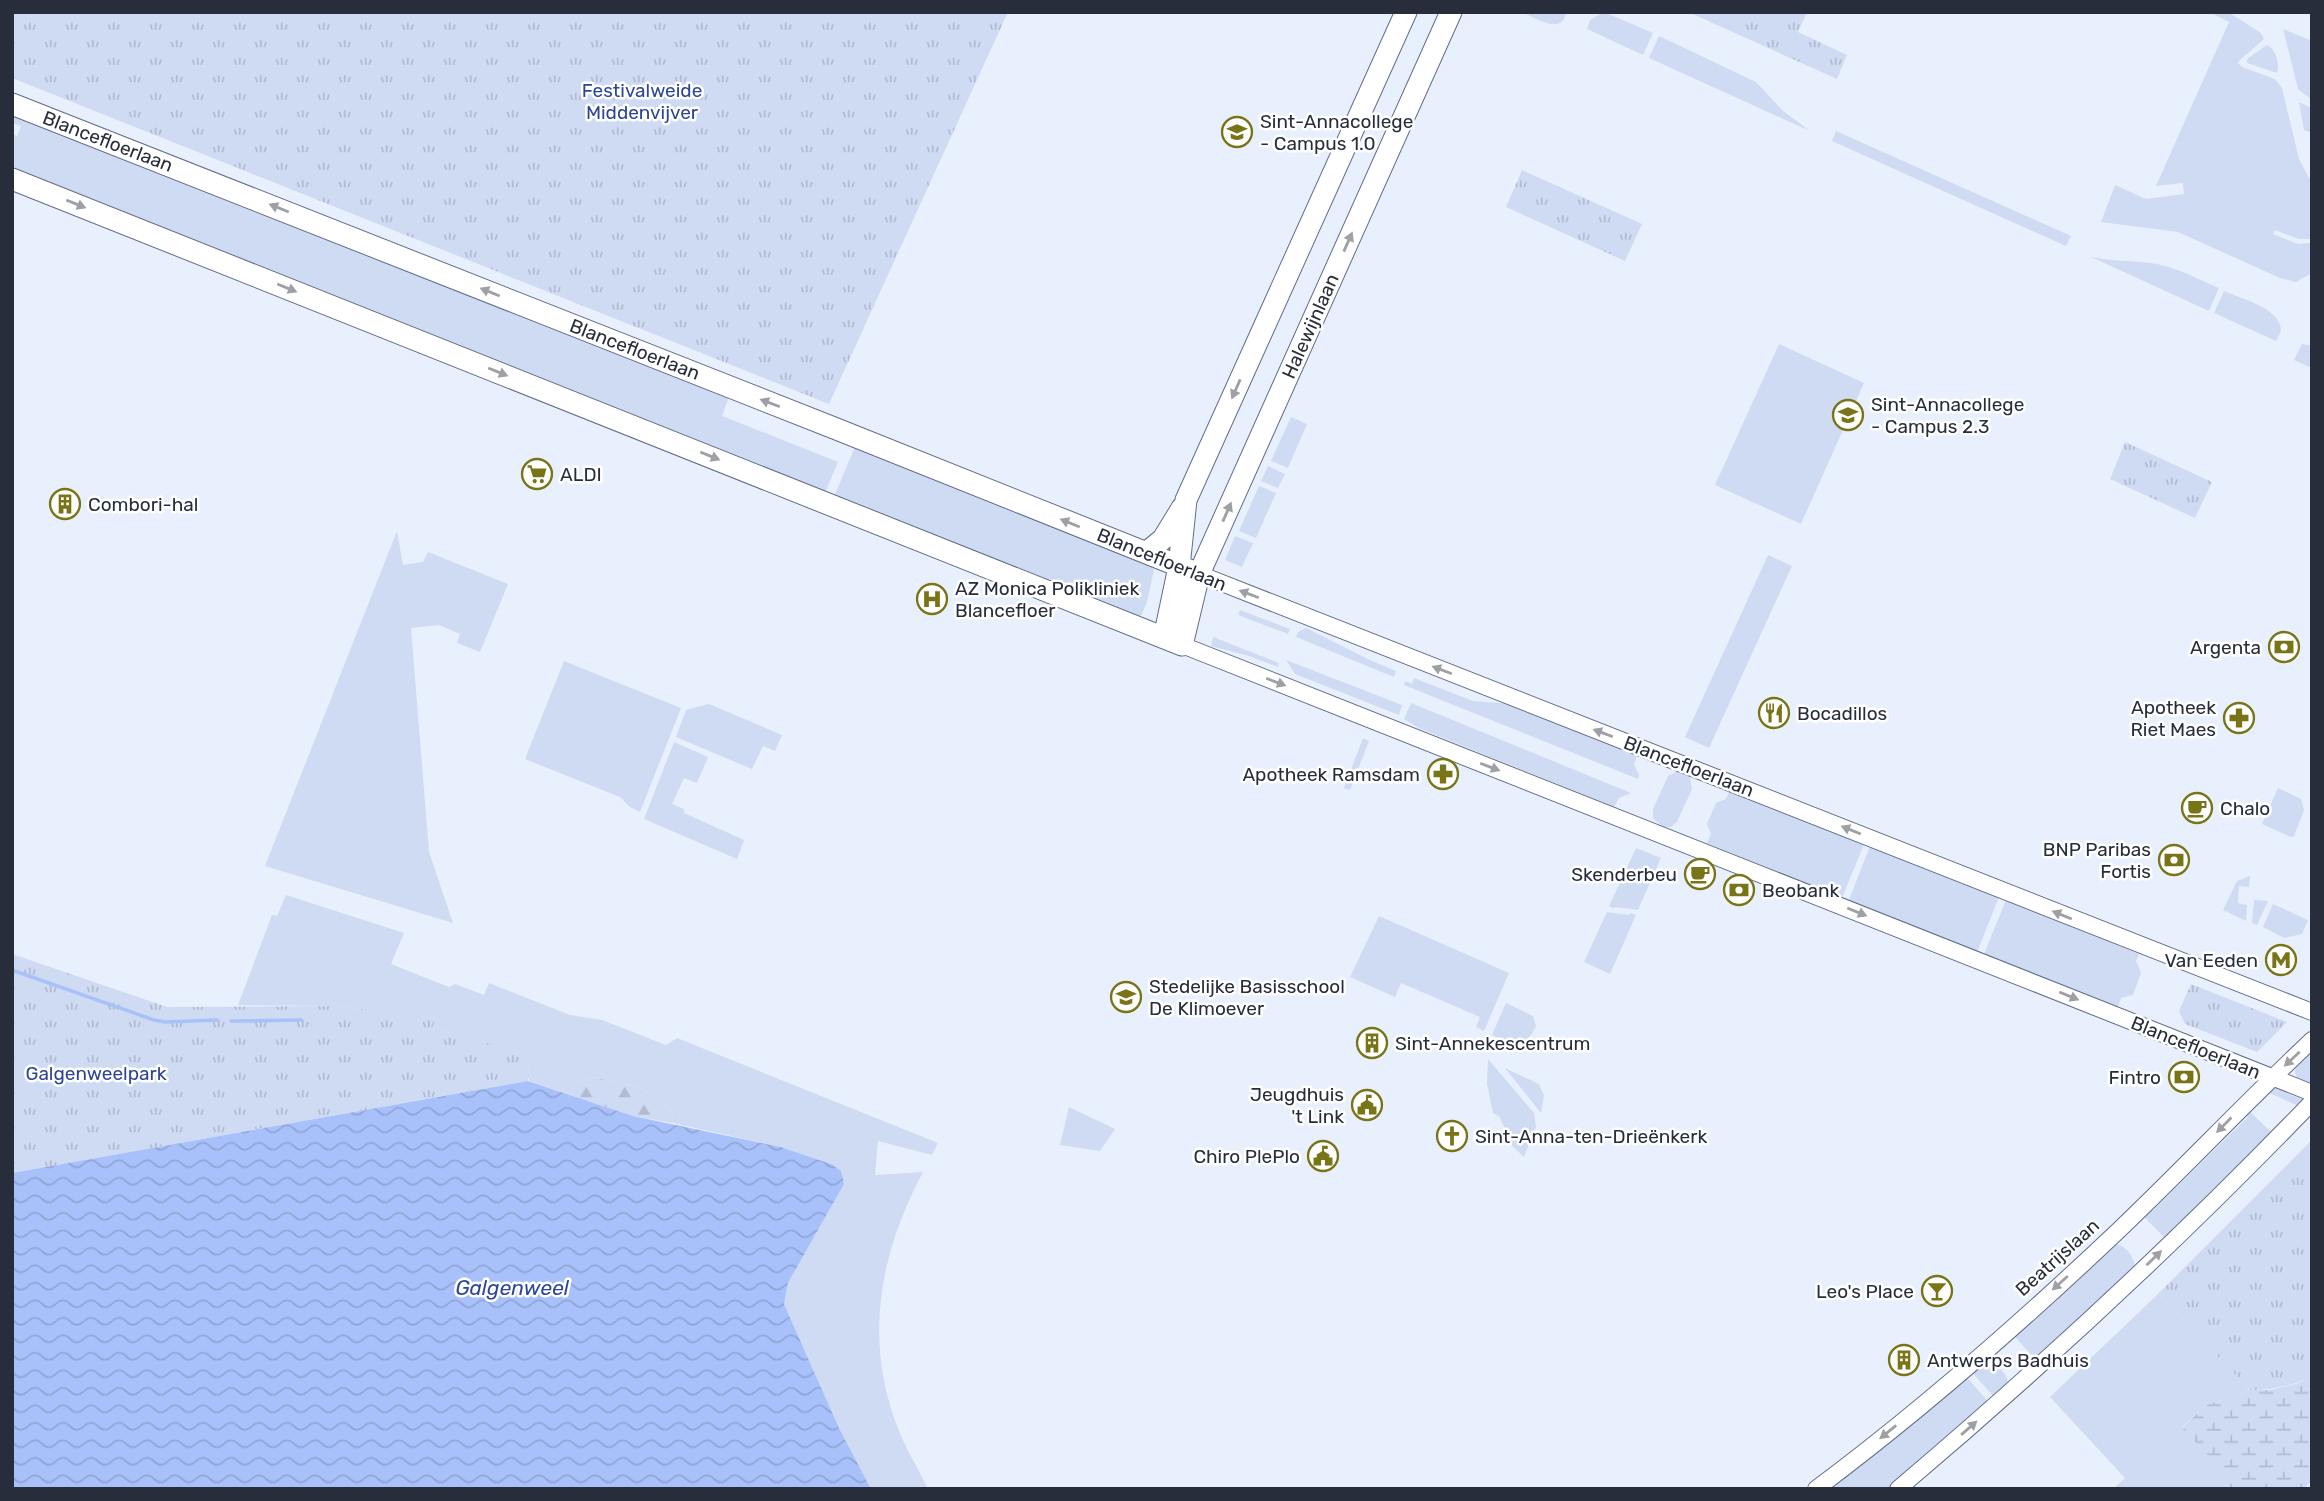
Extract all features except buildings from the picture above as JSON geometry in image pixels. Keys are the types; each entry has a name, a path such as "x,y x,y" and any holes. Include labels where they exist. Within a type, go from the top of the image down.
{"main road":[{"name":"Halewijnlaan","path":"1146,553 1163,539 1186,500 1406,12"},
{"name":"Halewijnlaan","path":"1173,641 1189,570 1451,12"},
{"name":"Blancefloerlaan","path":"12,104 1189,570"},
{"name":"Blancefloerlaan","path":"12,178 1173,641"},
{"name":"Halewijnlaan","path":"1186,500 1189,570"}],"street":[{"name":"Blancefloerlaan","path":"1189,570 2312,1012"},
{"name":"Blancefloerlaan","path":"1173,641 2312,1093"},
{"name":"Beatrijslaan","path":"1816,1489 2007,1332 2120,1229 2312,1040"},
{"path":"1898,1489 1996,1405 2120,1291 2312,1101"}],"green space":[{"name":"Festivalweide Middenvijver","path":"12,12 1008,12 829,404 12,78"},
{"path":"1522,12 1566,12 1560,23 1554,24"},
{"path":"1604,12 1653,33 1643,55 1587,29 1590,20"},
{"path":"1688,12 1807,12 1798,32 1847,55 1837,79"},
{"path":"2209,12 2228,12 2261,33 2264,39 2238,63 2275,79 2282,88 2299,159 2312,183 2312,239 2299,239 2275,230 2273,234 2298,244 2312,243 2312,273 2296,282 2280,278 2178,232 2101,222 2115,185 2146,199 2184,194 2183,183 2156,186 2229,22"},
{"path":"2283,29 2312,41 2312,100 2298,89"},
{"path":"1659,36 1756,82 1783,111 1810,131 1649,58"},
{"path":"2267,45 2276,57 2277,73 2247,63 2247,59"},
{"path":"2299,102 2312,108 2312,133 2304,130"},
{"path":"12,110 730,394 722,416 838,462 825,493 12,173 12,134 17,136 21,126 12,123"},
{"path":"1836,131 2071,236 2066,246 1832,141"},
{"path":"1522,170 1642,224 1625,261 1506,207"},
{"path":"2089,256 2159,265 2219,288 2209,311"},
{"path":"2224,291 2259,305 2275,316 2281,331 2276,341 2214,313"},
{"path":"1779,344 1864,383 1801,524 1715,485"},
{"path":"2302,344 2312,346 2312,368 2294,360"},
{"path":"1291,417 1307,424 1288,468 1271,461"},
{"path":"2125,442 2212,482 2195,518 2110,479"},
{"path":"856,444 1150,564 1154,570 1141,616 1134,616 834,497"},
{"path":"1268,466 1285,474 1278,488 1261,481"},
{"path":"1259,486 1276,493 1256,538 1239,531"},
{"path":"397,531 403,565 423,562 428,552 508,584 480,652 457,643 460,634 439,625 411,628 429,852 453,923 265,866"},
{"path":"1235,536 1253,543 1242,567 1225,560"},
{"path":"1768,555 1792,566 1709,748 1685,737"},
{"path":"1240,610 1290,629 1288,634 1238,615"},
{"path":"1306,628 1396,671 1394,677 1296,637 1298,632"},
{"path":"1213,637 1279,663 1278,667 1211,646"},
{"path":"1286,660 1402,705 1399,715 1295,674"},
{"path":"564,661 681,708 640,812 620,797 525,759"},
{"path":"1414,678 1473,701 1512,704 1638,754 1634,764 1638,779 1404,685 1405,681 1412,684"},
{"path":"1411,703 1631,793 1619,798 1614,807 1419,728 1404,719"},
{"path":"709,704 782,735 775,751 763,746 752,769 676,737 686,710"},
{"path":"1363,738 1369,741 1350,790 1344,788"},
{"path":"674,742 708,757 697,783 684,778 672,804 684,809 684,813 744,840 737,859 644,819"},
{"path":"1678,771 1690,777 1692,789 1677,822 1671,827 1663,827 1653,818 1653,809 1668,776"},
{"path":"2278,788 2301,799 2304,810 2294,836 2291,837 2262,824"},
{"path":"1730,790 1864,844 1842,898 1707,843 1711,834 1707,824 1716,803 1726,799"},
{"path":"1870,846 1999,897 1977,952 1849,900"},
{"path":"1636,848 1661,858 1638,910 1614,909 1609,906"},
{"path":"2250,876 2249,887 2239,886 2238,903 2247,905 2246,921 2223,910 2237,881"},
{"path":"286,895 404,933 391,964 449,987 455,984 484,995 489,983 570,1015 602,1020 666,1045 677,1038 938,1143 932,1155 878,1141 875,1175 923,1172 908,1203 887,1267 879,1331 881,1364 888,1397 902,1438 928,1489 871,1489 839,1428 784,1304 788,1283 844,1184 831,1164 781,1147 673,1123 671,1108 637,1086 590,1077 559,1091 529,1081 530,1055 432,1028 435,1018 338,1006 238,1005 272,915 277,916"},
{"path":"2006,900 2139,954 2136,961 2141,973 2133,995 2121,998 2118,1007 1984,954"},
{"path":"2254,900 2268,901 2257,925 2252,923"},
{"path":"2273,904 2308,920 2302,934 2284,938 2263,927"},
{"path":"1607,912 1636,915 1610,974 1584,962"},
{"path":"1379,916 1509,973 1484,1031 1476,1027 1480,1017 1401,983 1395,997 1350,977"},
{"name":"Galgenweelpark","path":"12,954 167,1007 338,1006 436,1018 432,1028 531,1055 528,1081 12,1173"},
{"path":"2191,984 2287,1022 2257,1052 2185,1024 2179,1011"},
{"path":"1506,1003 1533,1016 1536,1026 1523,1042 1512,1042 1492,1035"},
{"path":"2312,1048 2312,1084 2297,1078 2295,1069 2298,1061"},
{"path":"1488,1059 1534,1113 1536,1127 1524,1157 1505,1139 1507,1133 1499,1116 1493,1113 1487,1084"},
{"path":"1505,1068 1539,1084 1544,1096 1541,1113"},
{"path":"590,1077 637,1086 671,1108 673,1123 633,1116 559,1091"},
{"path":"2273,1088 2302,1099 2304,1101 2301,1107 2267,1092"},
{"path":"1069,1107 1115,1129 1100,1151 1060,1145"},
{"path":"2248,1110 2271,1132 2171,1230 2173,1234 2167,1240 2142,1215 2149,1208 2152,1211 2248,1117 2245,1113"},
{"path":"2312,1140 2312,1377 2281,1387 2250,1390 2158,1294"},
{"path":"2113,1244 2128,1251 2135,1267 2038,1362 2014,1336"},
{"path":"2158,1294 2250,1390 2206,1405 2182,1427 2221,1469 2228,1489 2113,1489 2125,1478 2050,1397"},
{"path":"1988,1359 2002,1370 2008,1381 2005,1389 1995,1398 1970,1370"},
{"path":"1965,1375 1990,1404 1887,1489 1824,1489"},
{"path":"2312,1377 2312,1481 2303,1489 2228,1489 2221,1469 2182,1428 2206,1405 2250,1390 2270,1390"}],"water":[{"name":"Galgenweel","path":"528,1081 633,1116 781,1147 831,1164 841,1171 844,1184 788,1283 784,1304 839,1428 871,1489 12,1489 12,1173"}],"waterway":[{"path":"12,970 154,1020 217,1020"},
{"path":"231,1021 301,1020"}],"place":[{"name":"Sint-Annacollege - Campus 1.0","path":"1237,132"},
{"name":"Sint-Annacollege - Campus 2.3","path":"1848,415"},
{"name":"ALDI","path":"537,474"},
{"name":"Combori-hal","path":"65,504"},
{"name":"AZ Monica Polikliniek Blancefloer","path":"932,599"},
{"name":"Argenta","path":"2284,647"},
{"name":"Bocadillos","path":"1774,713"},
{"name":"Apotheek Riet Maes","path":"2239,718"},
{"name":"Apotheek Ramsdam","path":"1443,774"},
{"name":"Chalo","path":"2197,808"},
{"name":"BNP Paribas Fortis","path":"2174,860"},
{"name":"Skenderbeu","path":"1700,874"},
{"name":"Beobank","path":"1739,890"},
{"name":"Van Eeden","path":"2281,960"},
{"name":"Stedelijke Basisschool De Klimoever","path":"1126,997"},
{"name":"Sint-Annekescentrum","path":"1372,1043"},
{"name":"Fintro","path":"2184,1077"},
{"name":"Jeugdhuis 't Link","path":"1367,1105"},
{"name":"Sint-Anna-ten-Drieënkerk","path":"1452,1136"},
{"name":"Chiro PlePlo","path":"1323,1156"},
{"name":"Leo's Place","path":"1937,1291"},
{"name":"Antwerps Badhuis","path":"1904,1360"}]}
